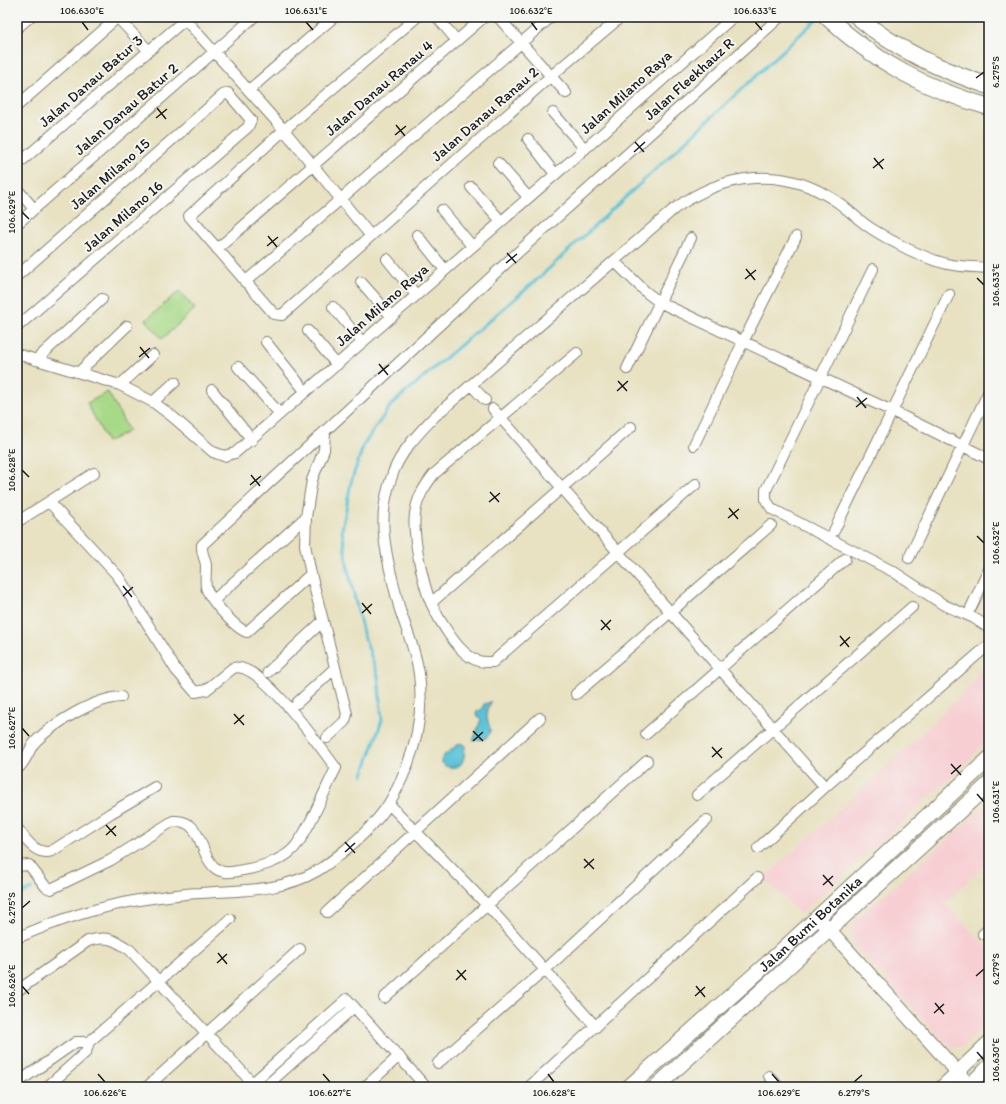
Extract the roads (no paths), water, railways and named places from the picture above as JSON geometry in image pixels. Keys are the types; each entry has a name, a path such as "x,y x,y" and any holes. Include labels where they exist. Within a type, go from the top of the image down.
{"main road":[{"path":"827,17 840,29 886,64 908,76 949,94 989,107"},
{"path":"858,17 894,45 937,66 989,86"},
{"name":"Jalan Bumi Botanika","path":"629,1087 818,917 989,759"},
{"name":"Jalan Bumi Botanika","path":"656,1087 830,931 989,784"}],"street":[{"path":"17,28 30,17"},
{"path":"17,106 118,17 148,50"},
{"name":"Jalan Danau Batur 2","path":"17,224 254,17"},
{"path":"248,90 334,17"},
{"path":"417,17 284,130 189,216 245,282 551,17"},
{"path":"437,17 457,41"},
{"name":"Jalan Danau Ranau 4","path":"217,248 484,17"},
{"path":"498,17 566,93"},
{"name":"Jalan Danau Ranau 2","path":"245,282 274,314 282,315 370,235 551,76 621,17"},
{"name":"Jalan Milano Raya","path":"17,354 120,385 153,402 174,417 213,452 224,456 235,453 252,440 733,17"},
{"name":"Jalan Fleekhauz R","path":"214,600 206,587 206,563 202,552 202,545 635,147 780,17"},
{"path":"185,18 284,130 370,235"},
{"name":"Jalan Danau Batur 3","path":"17,165 185,18"},
{"name":"Jalan Milano 16","path":"17,327 248,127 251,120 228,93 223,95"},
{"name":"Jalan Milano 15","path":"17,276 223,95"},
{"path":"553,113 584,149"},
{"path":"528,139 554,174"},
{"path":"498,163 528,197"},
{"path":"17,938 80,916 136,901 199,893 263,890 301,878 321,868 365,833 389,804 402,781 414,748 420,706 419,673 398,601 384,545 383,516 393,473 408,446 434,417 674,209 688,199 716,185 729,181 757,178 781,178 809,187 835,201 871,228 885,236 946,263 989,268"},
{"path":"471,186 501,221"},
{"path":"17,189 34,209"},
{"path":"442,210 472,246"},
{"path":"417,235 445,270"},
{"path":"694,445 796,236"},
{"path":"627,369 691,238"},
{"path":"387,259 416,295"},
{"path":"614,261 646,292 659,302 744,340 989,459"},
{"path":"873,269 766,490 768,505 772,509 809,529 905,578 944,605 974,618 989,628"},
{"path":"361,282 392,317"},
{"path":"834,531 949,294"},
{"path":"36,360 102,300"},
{"path":"333,307 362,342"},
{"path":"79,372 127,326"},
{"path":"308,331 337,365"},
{"path":"266,342 306,391"},
{"path":"577,352 434,474 419,495 414,516 416,540 431,603 447,631 462,650 474,660 494,662 696,484"},
{"path":"120,385 153,355"},
{"path":"238,367 280,414"},
{"path":"153,402 175,382"},
{"path":"472,385 485,400"},
{"path":"212,390 252,440"},
{"path":"909,558 989,391"},
{"path":"493,409 619,552 720,670 825,786"},
{"path":"431,603 632,427"},
{"path":"325,432 324,450 312,480 306,517 305,545 347,714 345,721 327,738"},
{"path":"17,522 50,503 94,473"},
{"path":"30,865 46,887 51,889 111,860 173,821 181,821 186,822 193,827 214,867 220,871 231,873 250,869 282,858 292,850 301,837 336,768 280,697 254,673 243,668 233,668 206,690 195,692 176,670 118,576 50,503"},
{"path":"306,517 214,600 240,630 247,632 311,574"},
{"path":"576,694 771,525"},
{"path":"646,734 845,559"},
{"path":"971,608 989,570"},
{"path":"697,795 912,607"},
{"path":"268,672 323,621"},
{"path":"758,848 825,786 984,648"},
{"path":"297,704 336,668"},
{"path":"17,769 24,764 36,741 64,720 101,700 121,697"},
{"path":"327,912 540,718"},
{"path":"384,998 647,762"},
{"path":"17,828 37,851 42,853 52,851 155,787"},
{"path":"389,804 487,905 546,969 596,1027"},
{"path":"438,1063 546,969 707,820"},
{"path":"30,865 37,851"},
{"path":"17,866 30,865"},
{"path":"529,1087 757,878"},
{"path":"818,917 958,1072 968,1086 989,1066"},
{"path":"47,1087 86,1052 89,1042 160,982 230,919"},
{"path":"17,991 88,941 101,937 116,941 130,950 253,1086 350,1003"},
{"path":"147,1087 300,949"},
{"path":"350,1003 426,1087"},
{"path":"265,1087 350,1003"},
{"path":"17,1083 76,1042 89,1042"},
{"path":"942,1087 989,1042"},
{"path":"365,1087 399,1056"},
{"path":"769,1076 779,1087"}],"water":[{"path":"492,702 488,707 487,713 490,731 489,734 485,739 473,741 481,719 476,714 477,711 483,709 484,704"},
{"path":"460,743 465,745 462,763 456,767 445,766 441,761 442,757"}],"waterway":[{"path":"363,775 382,720 378,676 363,633 348,569 342,530 351,482 364,444 391,405 540,277 819,17"},
{"path":"17,896 31,889"}]}
